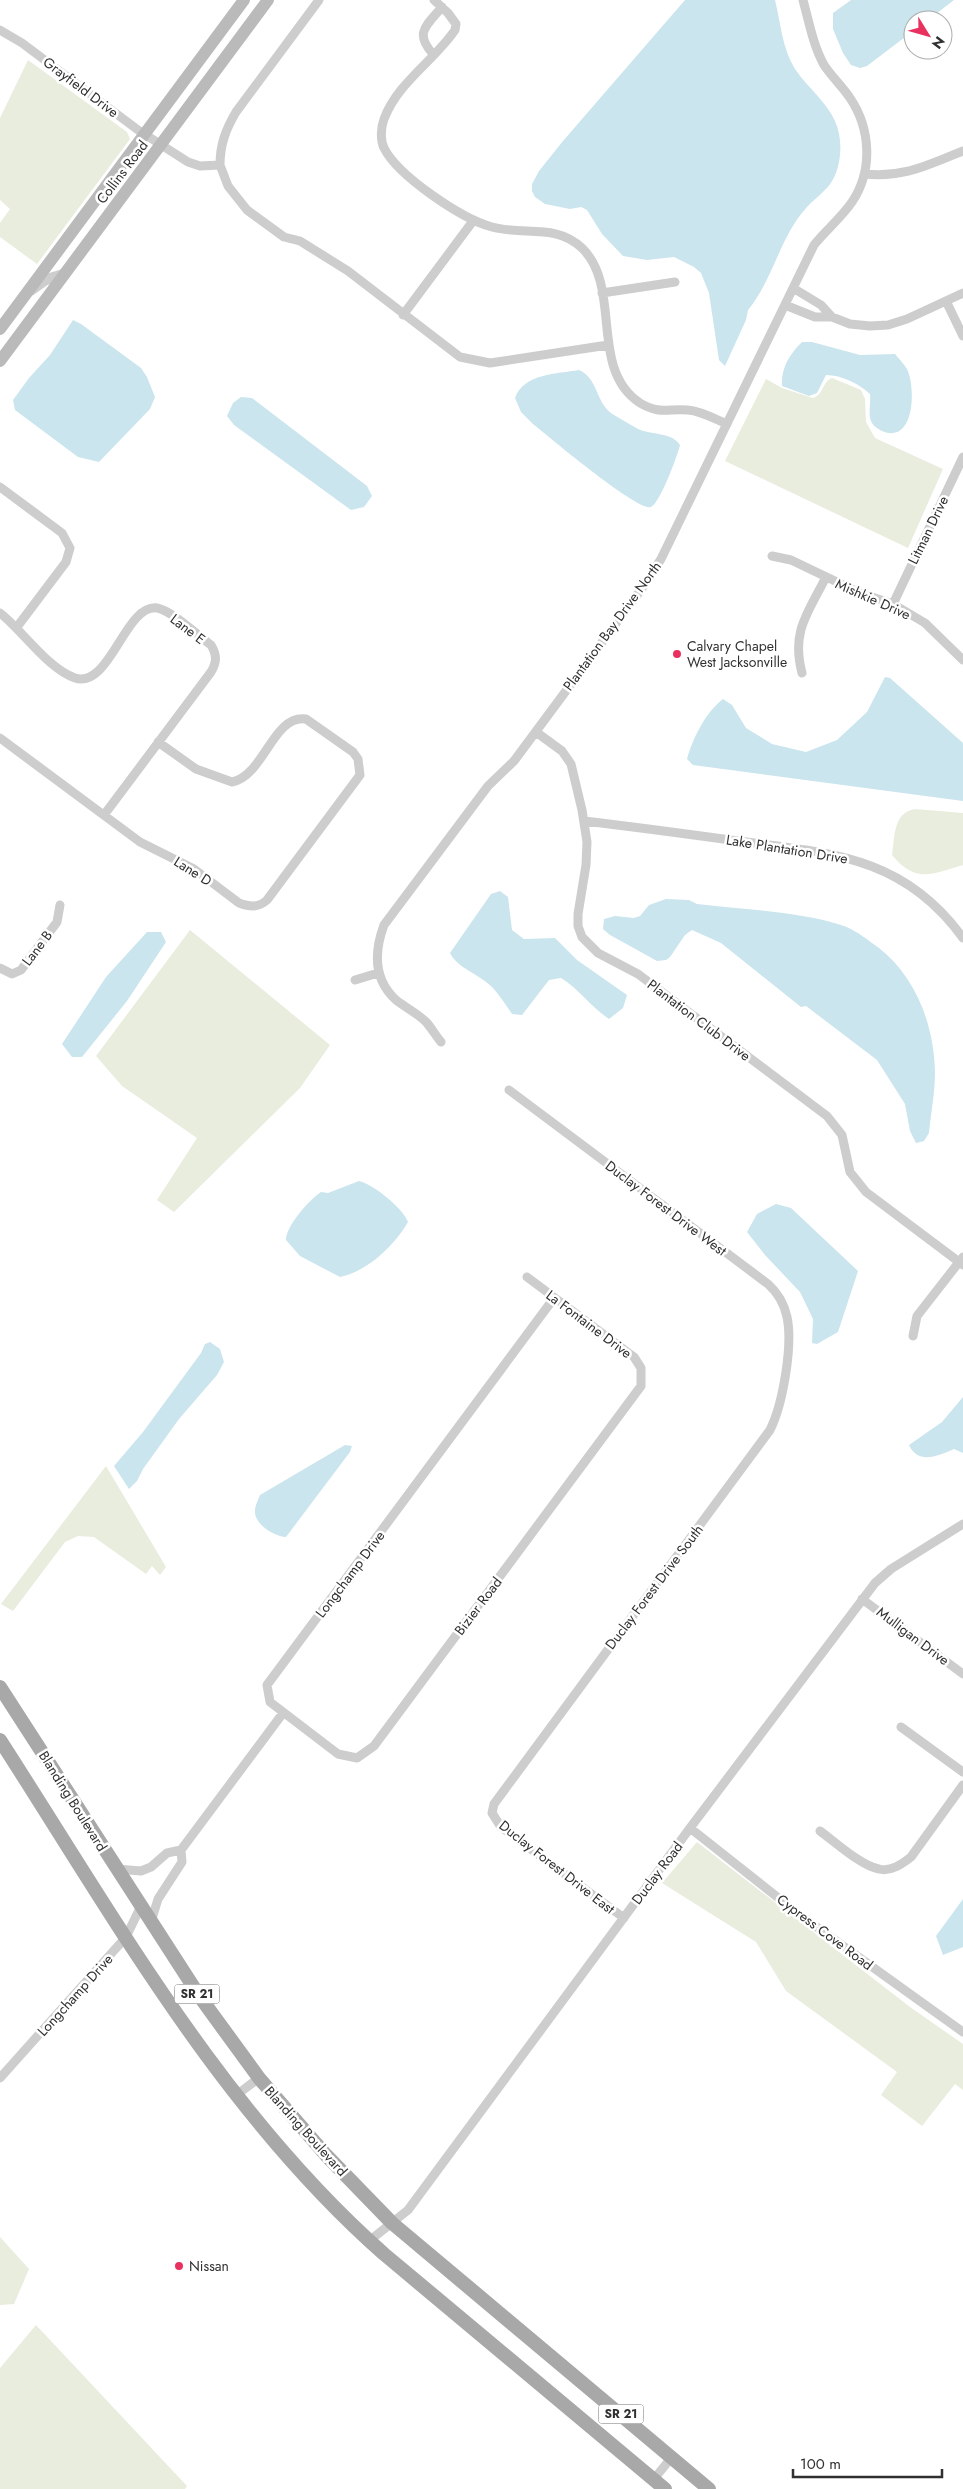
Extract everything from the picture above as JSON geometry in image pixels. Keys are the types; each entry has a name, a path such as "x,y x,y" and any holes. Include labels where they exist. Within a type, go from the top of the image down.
{"main road":[{"name":"Collins Road","path":"0,329 146,135 244,0"},
{"name":"Collins Road","path":"0,361 268,0"},
{"name":"Blanding Boulevard","path":"0,1687 200,1997 259,2078 326,2155 392,2223 709,2489"},
{"name":"Blanding Boulevard","path":"0,1740 183,2025 235,2096 317,2189 369,2241 428,2294 665,2489"}],"street":[{"path":"319,0 226,130 220,151 220,165 228,186 247,210 284,237 300,242 348,271 460,357 490,362 608,345"},
{"path":"434,0 456,24 451,36 415,73 384,119 381,135 383,146 389,156 411,177 452,209 473,221 494,228 552,232 567,237 583,249 594,264 602,293 608,345 622,382 630,395 642,404 662,412 687,410 727,424"},
{"name":"Plantation Bay Drive North","path":"378,973 377,950 384,925 488,786 514,761 536,732 643,587 661,559 814,245 852,202 865,174 868,148 864,128 850,97 833,79 816,50 803,0"},
{"path":"433,54 423,43 422,35 427,25 442,7"},
{"name":"Grayfield Drive","path":"0,30 22,43 146,135 188,162 200,166 220,165"},
{"path":"865,174 885,176 904,173 963,151"},
{"path":"403,315 473,221"},
{"path":"28,292 45,280 65,274"},
{"path":"602,293 675,282"},
{"path":"793,288 821,305 832,318"},
{"path":"784,305 815,317 832,318 870,326 888,325 907,319 963,293"},
{"path":"946,301 963,336"},
{"name":"Litman Drive","path":"893,604 961,467 963,457"},
{"path":"0,487 62,533 70,548 66,562 17,627 0,613"},
{"name":"Mishkie Drive","path":"772,556 791,560 860,593 893,604 925,623 963,660"},
{"path":"802,673 797,642 801,627 826,577"},
{"name":"Lane E","path":"17,627 31,645 49,661 73,678 81,679 88,678 99,670 140,616 152,608 164,610 210,645 216,660 211,672 158,742"},
{"name":"Lane D","path":"0,738 140,842 194,869 240,903 254,907 267,900 356,781 360,766 358,759 306,719 298,718 285,725 247,775 232,782 196,770 158,742"},
{"name":"Plantation Club Drive","path":"536,732 562,751 571,764 584,821 587,842 586,866 578,914 578,926 582,937 598,953 638,974 827,1116 842,1135 850,1172 866,1192 961,1261"},
{"path":"104,816 158,742"},
{"name":"Lake Plantation Drive","path":"584,821 848,857 887,872 912,887 938,908 963,938"},
{"name":"Lane B","path":"0,968 12,974 21,970 57,922 60,905"},
{"path":"355,980 378,973 386,988 396,999 427,1022 441,1042"},
{"name":"Duclay Forest Drive West","path":"509,1090 768,1284 778,1294 787,1315 787,1348"},
{"path":"914,1336 917,1316 961,1261"},
{"name":"La Fontaine Drive","path":"527,1277 634,1357 641,1368 642,1377"},
{"name":"Longchamp Drive","path":"283,1713 268,1697 267,1685 554,1298"},
{"name":"Duclay Forest Drive South","path":"492,1813 498,1796 770,1430 782,1399 787,1348"},
{"name":"Bizier Road","path":"283,1713 338,1754 357,1758 374,1746 636,1394 642,1377"},
{"name":"Duclay Road","path":"369,2241 408,2210 862,1599 891,1569 963,1524"},
{"name":"Mulligan Drive","path":"862,1599 963,1674"},
{"path":"117,1869 140,1871 151,1867 167,1853 181,1850 283,1713"},
{"path":"901,1726 963,1772"},
{"path":"820,1831 865,1863 878,1869 890,1869 901,1865 910,1857 963,1785"},
{"name":"Duclay Forest Drive East","path":"492,1813 501,1827 624,1918"},
{"name":"Cypress Cove Road","path":"690,1828 800,1915 963,2032"},
{"path":"151,1922 158,1899 182,1862 181,1850"},
{"name":"Longchamp Drive","path":"0,2078 126,1937 141,1906"},
{"path":"235,2096 259,2078"},
{"path":"654,2479 671,2458"}],"shaded area":[{"path":"28,60 127,132 130,139 37,264 0,237 0,223 10,209 0,200 0,118"},
{"path":"832,378 861,390 865,399 866,422 875,438 943,469 908,548 725,461 766,379 782,388 813,398 819,394 826,382"},
{"path":"915,809 963,813 963,865 933,873 917,873 909,870 892,855 896,826 899,820 908,811"},
{"path":"190,930 330,1045 300,1088 174,1212 157,1200 197,1138 122,1086 96,1056"},
{"path":"106,1466 166,1567 160,1575 152,1566 146,1574 94,1537 78,1536 65,1542 13,1611 1,1604"},
{"path":"697,1842 910,2007 963,2044 963,2090 955,2084 922,2126 881,2095 897,2072 786,1991 756,1942 662,1883"},
{"path":"0,2237 29,2269 14,2304 0,2305"},
{"path":"36,2325 187,2486 185,2489 0,2489 0,2368"}],"water":[{"path":"685,0 775,0 787,53 800,76 831,114 840,140 839,160 833,179 827,188 807,207 790,231 764,285 748,310 746,320 725,366 719,360 709,293 701,273 694,267 674,257 647,260 623,256 602,234 587,210 581,207 570,209 545,204 535,197 532,191 532,184 539,171 563,141"},
{"path":"851,0 954,0 941,10 903,10 903,39 867,66 860,68 851,65 843,53 833,29 833,13"},
{"path":"73,320 141,368 155,397 150,409 99,462 78,457 15,410 13,400 29,378 50,355"},
{"path":"802,342 812,342 860,355 895,354 907,369 912,388 910,412 907,422 901,430 893,433 882,431 874,426 870,415 870,394 844,378 826,375 817,393 809,396 782,386 784,368 793,352"},
{"path":"579,370 589,378 602,403 611,413 638,429 667,436 680,445 663,489 655,504 651,507 629,498 612,486 556,443 521,412 515,398 519,390 526,384 542,376"},
{"path":"241,397 252,398 367,486 372,496 364,507 351,510 234,425 227,416 233,403"},
{"path":"885,677 890,678 963,743 963,801 693,765 687,759 700,726 723,699 732,705 746,728 772,744 806,752 837,740 867,712"},
{"path":"500,891 508,897 512,930 524,939 555,938 577,960 627,995 623,1008 609,1019 574,987 561,978 549,980 522,1015 512,1014 501,997 488,983 458,963 450,953 491,894"},
{"path":"666,899 689,900 697,904 790,914 826,921 844,926 858,933 892,960 913,988 927,1020 931,1037 934,1054 934,1087 929,1133 924,1141 916,1143 910,1131 905,1104 877,1060 806,1006 801,1007 721,943 692,930 685,935 670,957 666,960 657,961 610,935 603,929 604,919 615,916 634,918 640,916 649,905"},
{"path":"147,932 161,932 166,942 127,1001 82,1057 72,1057 62,1044 106,977"},
{"path":"359,1181 387,1197 400,1210 408,1222 395,1240 379,1256 360,1269 340,1277 300,1256 286,1240 287,1234 299,1214 321,1192 328,1193"},
{"path":"776,1204 791,1208 858,1271 838,1332 817,1344 812,1343 813,1319 800,1292 765,1255 747,1232 757,1214"},
{"path":"210,1342 220,1349 224,1362 217,1375 179,1419 143,1469 137,1481 129,1489 114,1466 143,1432 201,1353 205,1344"},
{"path":"963,1397 963,1453 954,1449 935,1456 923,1457 913,1451 909,1445 942,1422"},
{"path":"345,1445 352,1446 350,1452 286,1537 276,1535 261,1525 255,1511 260,1495"},
{"path":"963,1899 963,1947 943,1955 936,1936"}],"place":[{"name":"Calvary Chapel West Jacksonville","path":"677,654"},
{"name":"Nissan","path":"179,2266"}]}
